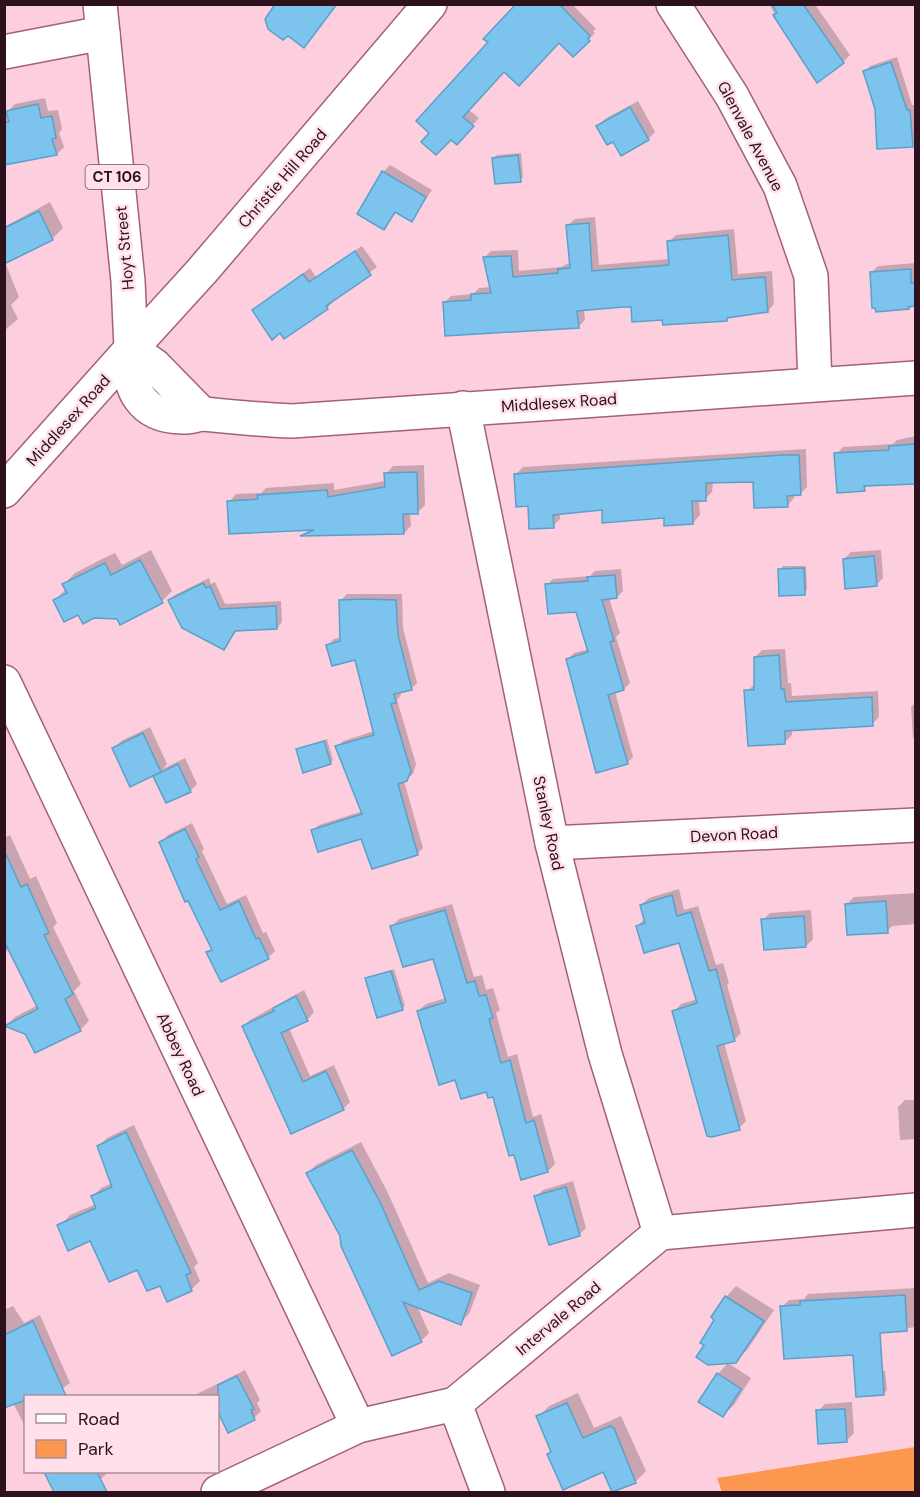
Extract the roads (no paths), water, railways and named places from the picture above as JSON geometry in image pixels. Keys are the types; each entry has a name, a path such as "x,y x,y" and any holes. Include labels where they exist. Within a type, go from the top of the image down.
{"street":[{"name":"Christie Hill Road","path":"131,349 202,271 430,4"},
{"name":"Glenvale Avenue","path":"673,4 732,96 780,186 811,276 815,384"},
{"name":"Hoyt Street","path":"102,19 128,281 131,349"},
{"path":"4,52 102,19"},
{"name":"Middlesex Road","path":"4,491 131,349 155,366 202,414 228,418 292,421 915,378"},
{"name":"Stanley Road","path":"463,408 552,843 605,1054 660,1233"},
{"name":"Abbey Road","path":"4,682 358,1426"},
{"name":"Devon Road","path":"552,843 915,825"},
{"path":"660,1233 915,1210"},
{"name":"Intervale Road","path":"218,1492 358,1426 455,1404 660,1233"},
{"path":"455,1404 488,1492"}]}
